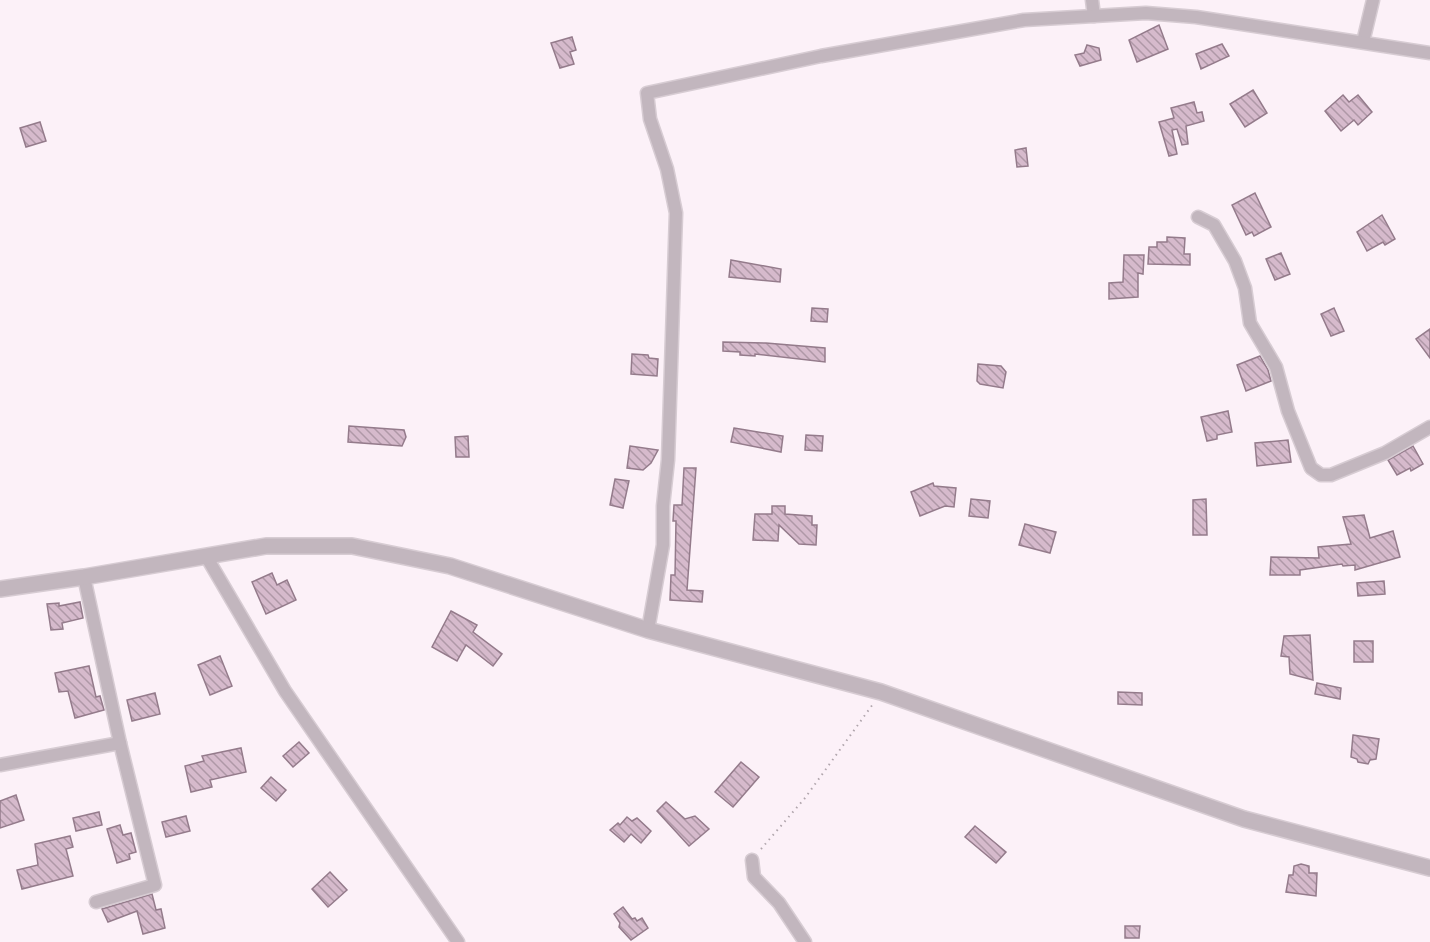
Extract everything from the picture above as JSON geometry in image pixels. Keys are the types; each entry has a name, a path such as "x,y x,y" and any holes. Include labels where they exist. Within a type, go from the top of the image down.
{"street":[{"path":"1092,0 1094,16"},
{"path":"1363,42 1373,0"},
{"path":"648,630 663,545 676,213 667,169 650,119 647,93 821,56 1024,20 1146,13 1196,17 1430,53"},
{"path":"1198,217 1214,225 1235,261 1245,288 1250,323 1276,367 1288,411 1311,468 1321,475 1331,475 1385,453 1430,428"},
{"path":"0,589 266,546 352,546 450,566 648,630 881,692 1244,819 1430,868"},
{"path":"206,556 285,691 458,942"},
{"path":"84,577 120,744 155,885 96,902"},
{"path":"0,765 120,744"},
{"path":"752,860 754,877 779,903 805,942"}],"path":[{"path":"752,860 805,798 881,692"}],"building":[{"path":"1159,25 1168,49 1137,62 1129,40"},
{"path":"572,37 576,50 570,52 574,64 560,68 551,43"},
{"path":"1222,44 1229,56 1201,69 1196,54"},
{"path":"1087,45 1099,48 1101,60 1080,66 1075,55 1084,53"},
{"path":"1253,90 1267,113 1245,127 1230,104"},
{"path":"1343,95 1349,102 1358,95 1372,112 1358,125 1354,120 1341,131 1325,111"},
{"path":"1194,102 1197,113 1202,112 1204,121 1186,126 1188,144 1182,145 1177,129 1172,130 1177,154 1169,156 1159,122 1174,118 1171,108"},
{"path":"40,122 46,141 26,147 20,128"},
{"path":"1026,148 1028,166 1017,167 1015,150"},
{"path":"1255,193 1271,227 1254,236 1252,232 1246,235 1232,205"},
{"path":"1382,215 1395,239 1385,245 1383,242 1367,251 1357,232"},
{"path":"1167,237 1185,238 1184,254 1190,254 1190,265 1148,264 1149,247 1157,247 1157,242 1167,242"},
{"path":"1281,253 1290,274 1275,280 1266,259"},
{"path":"1124,255 1144,255 1143,274 1138,273 1138,297 1109,299 1109,283 1123,282"},
{"path":"731,260 781,269 780,282 729,277"},
{"path":"812,308 828,309 827,322 811,321"},
{"path":"1334,308 1344,331 1331,336 1321,314"},
{"path":"1430,329 1430,358 1416,339"},
{"path":"723,342 825,348 825,362 755,354 755,356 740,355 740,352 723,351"},
{"path":"632,354 648,355 649,358 658,359 657,376 631,374"},
{"path":"1260,356 1271,381 1246,391 1237,365"},
{"path":"978,364 1001,366 1006,372 1003,388 980,384 977,381"},
{"path":"1228,411 1232,432 1217,435 1217,439 1207,441 1201,417"},
{"path":"349,426 404,430 406,437 402,446 348,442"},
{"path":"734,428 783,436 781,452 731,442"},
{"path":"806,435 823,436 822,451 805,450"},
{"path":"468,436 469,457 456,457 455,437"},
{"path":"1288,440 1291,462 1257,466 1255,443"},
{"path":"630,446 658,450 651,463 643,470 627,468"},
{"path":"1413,446 1423,464 1397,475 1388,460"},
{"path":"684,468 696,468 687,590 703,591 702,602 670,600 671,575 675,575 674,505 682,505"},
{"path":"615,479 629,481 623,508 610,505"},
{"path":"933,483 934,486 956,488 954,507 945,506 920,516 911,492"},
{"path":"971,499 990,501 988,518 969,516"},
{"path":"1206,499 1207,535 1193,535 1193,500"},
{"path":"772,506 785,506 785,514 812,516 812,525 817,525 816,545 799,544 779,525 778,541 753,540 755,514 772,514"},
{"path":"1364,515 1370,538 1393,531 1400,557 1355,570 1355,565 1343,566 1342,564 1300,570 1300,575 1270,575 1271,557 1319,558 1318,547 1351,544 1343,517"},
{"path":"1025,524 1056,532 1050,553 1019,545"},
{"path":"272,573 277,585 287,580 296,600 266,614 252,582"},
{"path":"1384,581 1385,594 1358,596 1357,583"},
{"path":"80,602 83,618 62,623 63,629 51,630 47,604 59,603 59,606"},
{"path":"451,611 477,625 473,632 502,654 493,666 466,645 457,661 432,647"},
{"path":"1310,635 1313,680 1290,674 1289,657 1281,656 1284,636"},
{"path":"1354,641 1373,641 1373,662 1354,662"},
{"path":"220,656 232,686 210,695 198,665"},
{"path":"89,666 96,697 100,696 104,710 75,718 68,691 59,692 55,673"},
{"path":"1317,683 1341,688 1340,699 1315,694"},
{"path":"1118,692 1142,693 1142,705 1118,704"},
{"path":"155,693 160,714 132,721 127,700"},
{"path":"1353,735 1379,739 1376,759 1370,760 1368,764 1358,762 1357,759 1351,757"},
{"path":"299,742 309,753 293,767 283,756"},
{"path":"241,748 246,772 210,780 212,787 191,792 185,766 204,761 202,756"},
{"path":"741,762 759,777 733,807 715,792"},
{"path":"271,777 286,790 276,801 261,788"},
{"path":"16,795 24,820 0,828 0,801"},
{"path":"666,802 685,819 695,816 709,829 689,846 657,811"},
{"path":"99,812 102,825 76,831 73,818"},
{"path":"186,816 190,831 166,837 162,822"},
{"path":"627,817 632,821 637,818 651,831 641,843 631,834 624,842 610,830 618,823 620,825"},
{"path":"120,825 123,835 131,833 136,852 129,854 130,859 117,863 107,829"},
{"path":"975,826 1006,852 996,863 965,837"},
{"path":"70,836 73,847 66,849 73,876 22,889 17,870 38,865 35,844"},
{"path":"1301,864 1309,866 1309,873 1317,873 1316,896 1286,892 1289,875 1293,875 1294,866"},
{"path":"330,872 347,890 328,907 312,889"},
{"path":"152,894 156,910 161,909 165,928 143,934 137,911 108,922 102,909"},
{"path":"623,907 632,919 635,918 637,921 642,918 648,928 631,940 619,927 620,923 614,914"},
{"path":"1125,926 1140,926 1139,938 1125,938"}]}
